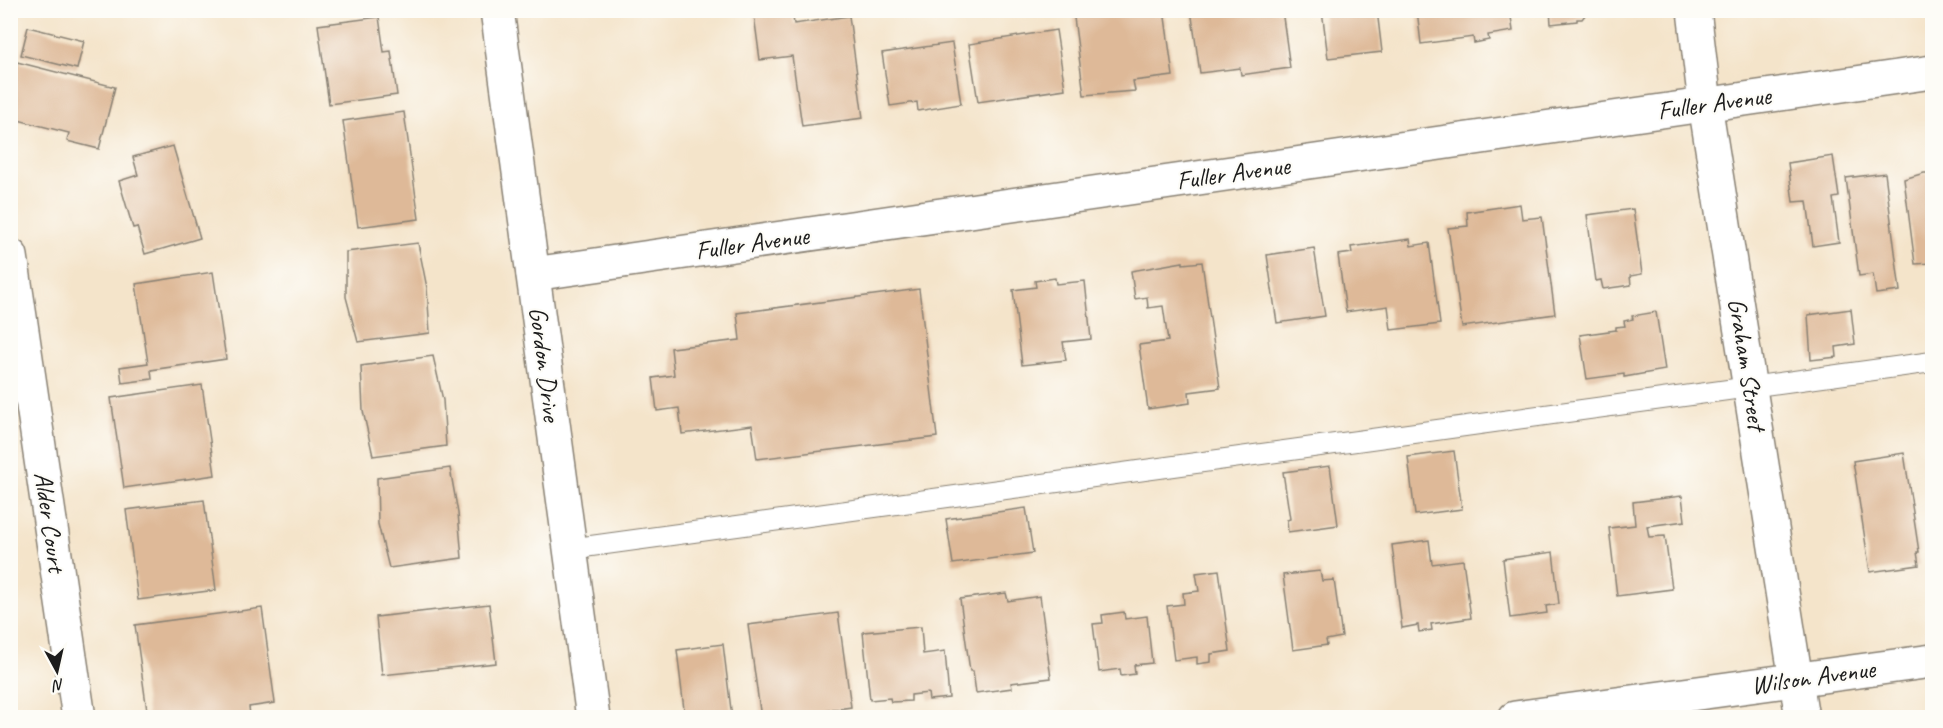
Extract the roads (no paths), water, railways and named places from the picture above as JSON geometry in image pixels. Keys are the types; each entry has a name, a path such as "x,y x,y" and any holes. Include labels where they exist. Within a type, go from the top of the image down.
{"street":[{"name":"Gordon Drive","path":"497,10 593,717"},
{"name":"Graham Street","path":"1694,10 1705,104 1802,717"},
{"name":"Fuller Avenue","path":"533,274 1932,72"},
{"name":"Alder Court","path":"11,256 79,717"},
{"name":"Wilson Avenue","path":"1515,717 1932,661"}],"lane":[{"path":"569,549 1932,362"}]}
